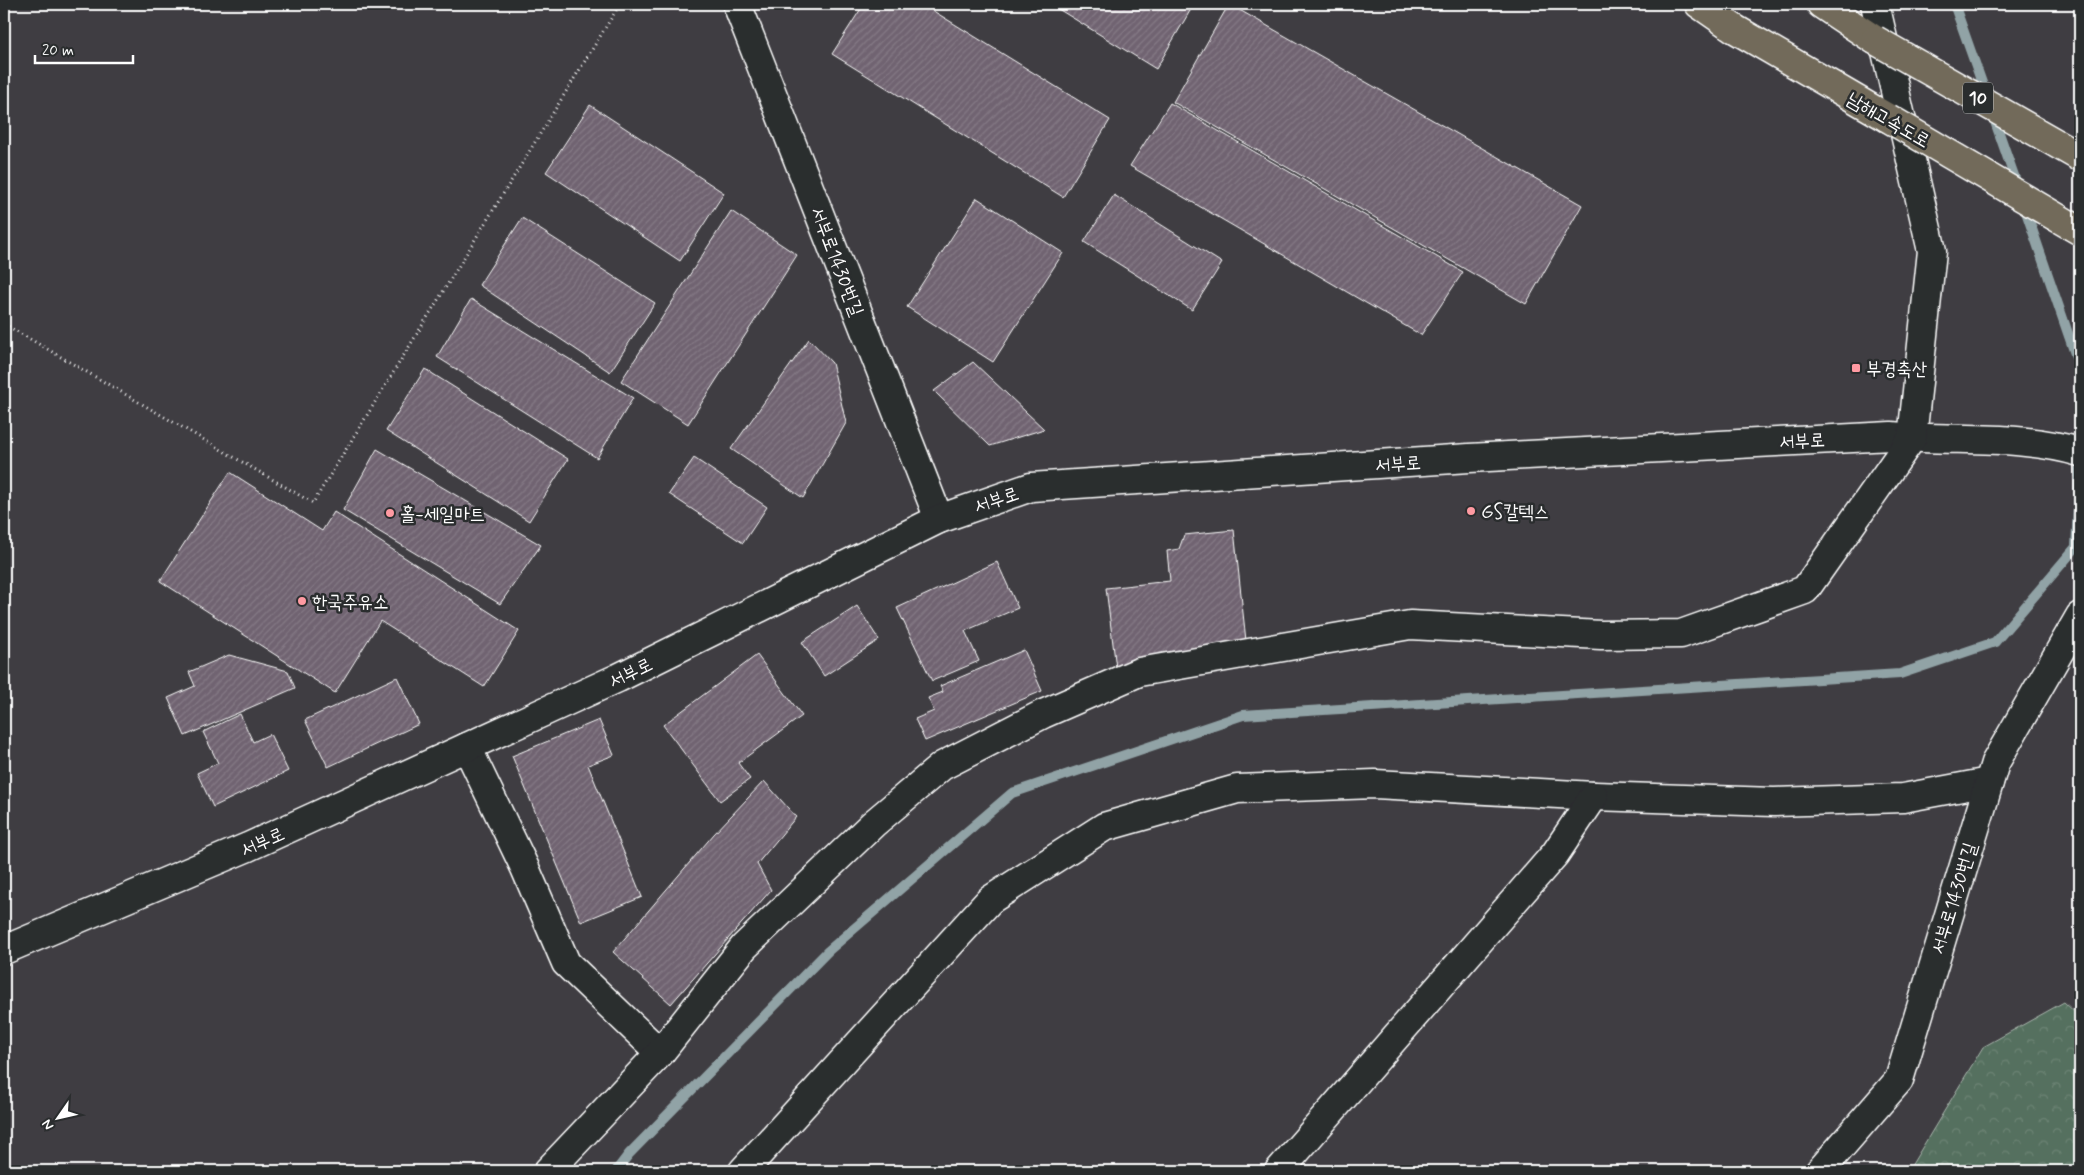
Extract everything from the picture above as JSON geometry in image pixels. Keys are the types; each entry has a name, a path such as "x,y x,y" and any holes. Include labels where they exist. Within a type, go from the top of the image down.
{"highway":[{"name":"남해고속도로","path":"1700,4 1735,29 2080,231"},
{"name":"10","path":"1821,4 1875,40 2080,157"}],"street":[{"name":"서부로1430번길","path":"737,4 939,519"},
{"path":"548,1171 660,1053 744,947 873,824 942,766 1043,714 1139,672 1410,625 1601,635 1681,634 1805,590 1912,438 1932,251 1874,4"},
{"name":"서부로","path":"4,950 248,847 618,678 939,519 1031,487 1488,457 1892,436 1933,440 1984,437 2070,449"},
{"name":"서부로1430번길","path":"1820,1171 1899,1080 1995,763 2080,616"},
{"path":"467,747 525,868 566,962 660,1053"},
{"path":"743,1171 990,900 1104,828 1237,789 1375,784 1594,796 1774,802 1893,798 1989,782"},
{"path":"1279,1171 1555,854 1594,796"}],"path":[{"path":"4,324 312,503 620,4"}],"green space":[{"path":"2064,1002 2080,1017 2080,1171 1908,1171 1983,1047"}],"building":[{"path":"864,4 922,4 1110,120 1063,197 832,54"},
{"path":"1050,4 1194,4 1156,69"},
{"path":"1229,4 1582,205 1526,304 1173,102"},
{"path":"1170,103 1463,272 1421,335 1130,166"},
{"path":"590,105 724,193 680,261 546,172"},
{"path":"1114,195 1222,263 1192,310 1084,242"},
{"path":"977,198 1063,253 993,362 907,307"},
{"path":"731,211 797,255 688,424 621,381"},
{"path":"522,218 655,303 610,372 479,285"},
{"path":"471,299 633,398 597,458 437,357"},
{"path":"809,339 832,363 846,423 803,498 731,449"},
{"path":"973,362 1044,429 990,446 934,391"},
{"path":"425,369 568,459 529,521 386,431"},
{"path":"377,449 541,545 500,604 343,510"},
{"path":"694,458 767,507 743,543 669,494"},
{"path":"230,472 322,531 334,512 519,631 484,687 380,621 335,693 160,581"},
{"path":"1234,530 1247,650 1116,668 1106,588 1170,581 1167,551 1179,549 1184,535"},
{"path":"997,562 1018,608 965,631 979,661 932,681 897,608"},
{"path":"857,606 879,640 824,676 802,642"},
{"path":"1024,650 1042,691 925,741 915,719 934,711 928,698 943,692 940,686"},
{"path":"229,655 288,671 295,688 185,736 168,698 195,686 189,672"},
{"path":"757,655 802,716 738,763 750,779 720,801 663,725"},
{"path":"397,677 419,724 328,767 305,720"},
{"path":"240,714 253,742 270,734 288,771 213,807 197,773 218,763 203,732"},
{"path":"599,720 614,755 588,765 642,897 581,922 512,756"},
{"path":"764,781 796,817 757,864 771,890 671,1004 613,952 714,834"}],"waterway":[{"path":"1954,4 1987,97"},
{"path":"1992,113 2018,187"},
{"path":"2023,203 2080,368"},
{"path":"616,1171 629,1154 828,951 1012,793 1243,715 1900,674 1995,642 2076,547 2080,469"}],"place":[{"name":"부경축산","path":"1856,368"},
{"name":"GS칼텍스","path":"1471,511"},
{"name":"홀-세일마트","path":"390,513"},
{"name":"한국주유소","path":"302,601"}]}
